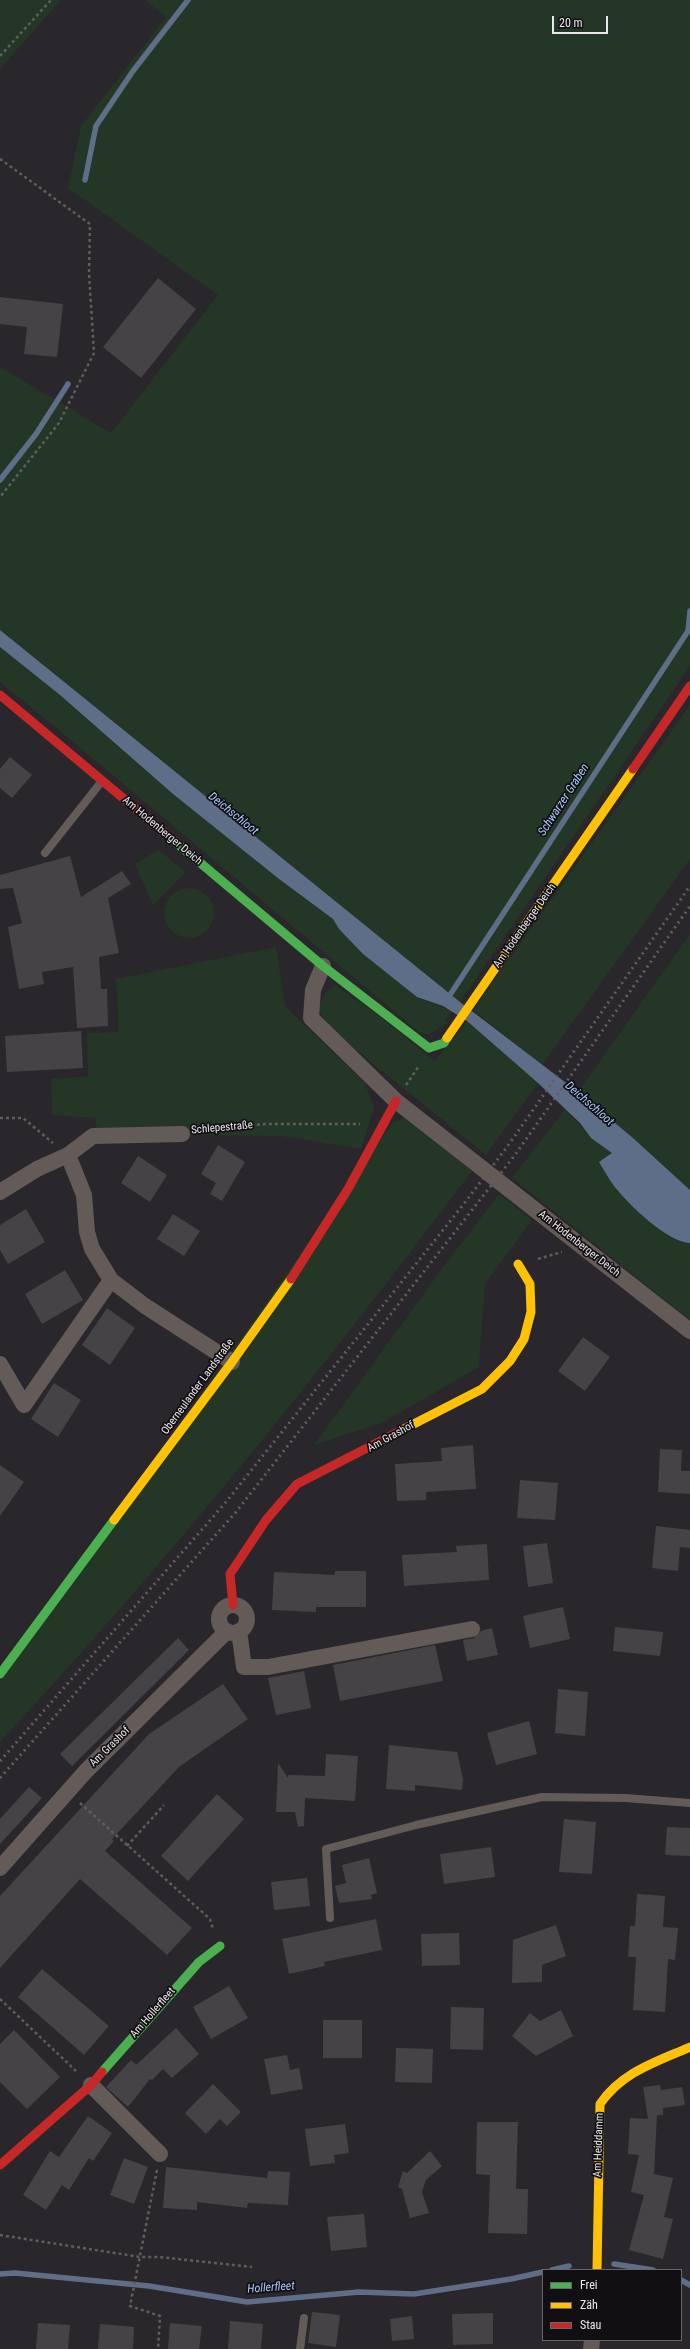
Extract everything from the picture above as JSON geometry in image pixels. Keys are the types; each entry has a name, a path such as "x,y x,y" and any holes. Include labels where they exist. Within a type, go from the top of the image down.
{"street":[{"name":"Am Hodenberger Deich","path":"0,695 323,966 430,1048 444,1042 690,686"},
{"name":"Am Hodenberger Deich","path":"323,966 313,990 311,1018 396,1101 690,1332"},
{"name":"Oberneulander Landstraße","path":"0,1674 232,1362 310,1251 348,1189 396,1101"},
{"name":"Schlepestraße","path":"0,1192 37,1169 68,1155 93,1136 182,1134"},
{"path":"68,1155 84,1195 87,1232 92,1249 111,1280 145,1306 232,1362"},
{"name":"Am Grashof","path":"233,1605 230,1574 266,1520 297,1484 482,1390 510,1361 524,1339 531,1312 530,1284 518,1264"},
{"path":"0,1364 24,1405 111,1280"},
{"name":"Am Grashof","path":"0,1868 67,1792 233,1631 243,1628 246,1616 244,1610 233,1605 227,1606 219,1616 222,1628 233,1631"},
{"name":"Am Grashof","path":"233,1631 244,1667 268,1667 472,1629"},
{"name":"Am Hollerfleet","path":"0,2165 91,2085 199,1962 220,1946"},
{"name":"Am Heiddamm","path":"597,2269 600,2104 609,2090 623,2076 690,2048"},
{"path":"91,2085 160,2154"}],"lane":[{"path":"45,853 102,781"},
{"path":"330,1918 326,1849 416,1825 542,1796 625,1798 690,1803"},
{"path":"300,2349 304,2318"}],"path":[{"path":"0,56 51,0"},
{"path":"0,159 90,224 89,273 94,353 59,423 0,497"},
{"path":"396,1101 430,1048"},
{"path":"0,1118 23,1118 68,1155"},
{"name":"Schlepestraße","path":"182,1134 188,1130 267,1124 383,1126"},
{"path":"518,1264 579,1246"},
{"path":"67,1792 210,1919 220,1946"},
{"path":"127,1846 164,1805"},
{"path":"0,1999 91,2085"},
{"path":"158,2349 160,2316 130,2306 160,2154"},
{"path":"0,2235 140,2257 160,2257 252,2267"}],"green space":[{"path":"0,0 61,0 0,69"},
{"path":"145,0 690,0 690,666 460,1002 0,630 0,367 111,433 218,295 68,188 81,126 166,17"},
{"path":"0,647 60,695 173,794 279,879 333,919 339,929 417,997 452,1011 445,1019 448,1023 429,1034 419,1032 0,682"},
{"path":"690,705 690,859 542,1065 473,1010"},
{"path":"158,850 186,872 153,905 135,864"},
{"path":"194,888 199,889 207,895 213,903 213,923 207,931 199,937 184,938 179,937 171,931 165,923 164,908 165,903 171,895 179,889"},
{"path":"690,934 690,1190 633,1138 578,1092"},
{"path":"276,947 285,1006 365,1083 374,1108 361,1149 281,1136 97,1134 95,1118 52,1115 51,1079 88,1076 87,1033 119,1032 116,979"},
{"path":"336,986 370,1009 435,1061 467,1021 538,1083 486,1155 330,1029 319,1010 324,995"},
{"path":"565,1109 591,1138 613,1153 684,1243 690,1243 690,1320 512,1178"},
{"path":"407,1117 472,1171 302,1391 244,1463 63,1674 0,1742 0,1682 393,1122"},
{"path":"499,1194 532,1220 485,1284 479,1367 382,1423 314,1445 444,1266"}],"water":[{"name":"Deichschloot","path":"0,630 460,1002 578,1092 633,1138 690,1190 690,1243 670,1236 638,1212 614,1186 599,1162 612,1153 591,1138 580,1123 538,1083 467,1021 443,1006 417,997 363,954 339,929 333,919 279,879 173,794 60,695 0,647"}],"building":[{"path":"158,278 196,309 141,378 103,347"},
{"path":"0,297 63,304 57,357 24,354 27,327 0,324"},
{"path":"10,757 32,775 12,798 0,788 0,769"},
{"path":"70,856 81,897 122,871 131,884 108,898 119,953 99,957 101,989 107,989 108,1026 77,1028 73,967 42,972 44,984 19,989 8,927 22,923 13,888 0,889 0,875"},
{"path":"81,1031 83,1068 7,1072 5,1036"},
{"path":"218,1145 245,1162 222,1201 210,1194 216,1183 201,1174"},
{"path":"138,1156 167,1175 150,1202 121,1183"},
{"path":"26,1209 45,1242 8,1264 0,1250 0,1225"},
{"path":"173,1214 200,1231 184,1256 157,1239"},
{"path":"65,1270 83,1300 42,1324 25,1294"},
{"path":"107,1308 135,1328 110,1365 82,1345"},
{"path":"583,1337 610,1357 585,1391 558,1371"},
{"path":"54,1383 81,1400 58,1437 31,1419"},
{"path":"473,1445 476,1489 426,1492 426,1500 397,1501 395,1464 442,1461 441,1448"},
{"path":"660,1449 682,1450 681,1471 690,1471 690,1494 658,1492"},
{"path":"0,1465 24,1482 0,1516"},
{"path":"520,1480 558,1483 555,1520 517,1518"},
{"path":"656,1526 690,1530 690,1548 680,1547 678,1571 652,1568"},
{"path":"547,1543 553,1583 528,1587 523,1546"},
{"path":"487,1544 489,1580 404,1586 402,1555 457,1552 456,1546"},
{"path":"335,1571 366,1571 366,1607 316,1607 316,1612 272,1610 274,1572 335,1575"},
{"path":"563,1607 570,1639 530,1648 523,1616"},
{"path":"615,1627 663,1632 660,1656 613,1651"},
{"path":"492,1628 498,1655 467,1661 463,1640 474,1638 481,1631"},
{"path":"178,1638 189,1650 72,1766 60,1754"},
{"path":"435,1645 443,1681 340,1701 333,1665"},
{"path":"304,1671 311,1708 276,1715 268,1678"},
{"path":"223,1684 248,1719 179,1767 112,1839 114,1841 105,1851 192,1928 167,1955 80,1879 0,1968 0,1896 149,1734"},
{"path":"558,1689 588,1692 585,1736 555,1733"},
{"path":"529,1721 537,1754 496,1765 487,1733"},
{"path":"389,1745 457,1752 463,1779 462,1790 415,1785 415,1791 386,1789"},
{"path":"326,1754 358,1756 355,1801 305,1798 304,1826 298,1827 295,1812 276,1812 278,1763 288,1778 288,1775 325,1776"},
{"path":"29,1787 42,1798 0,1844 0,1819"},
{"path":"217,1794 244,1819 188,1881 161,1856"},
{"path":"564,1819 596,1822 592,1874 559,1872"},
{"path":"667,1827 690,1828 690,1856 665,1855"},
{"path":"491,1847 495,1877 444,1884 440,1854"},
{"path":"369,1858 377,1893 371,1895 372,1899 339,1903 335,1886 346,1883 342,1865"},
{"path":"307,1878 310,1906 274,1910 271,1882"},
{"path":"637,1894 665,1896 663,1927 678,1928 675,1960 668,1959 665,2012 633,2010 636,1957 628,1957 630,1926 635,1926"},
{"path":"376,1919 382,1950 324,1962 325,1966 289,1974 282,1939"},
{"path":"556,1925 566,1956 542,1965 542,1982 512,1983 513,1940"},
{"path":"459,1933 460,1965 422,1966 421,1934"},
{"path":"42,1969 109,2026 84,2055 18,1997"},
{"path":"229,1986 248,2018 211,2039 193,2007"},
{"path":"451,2007 484,2008 483,2050 450,2049"},
{"path":"561,2010 573,2036 536,2056 512,2036 530,2013 540,2021"},
{"path":"323,2020 362,2020 362,2058 323,2058"},
{"path":"176,2028 199,2054 172,2078 163,2069 152,2080 150,2079 128,2107 106,2087 131,2060 136,2065"},
{"path":"14,2030 60,2077 27,2109 0,2082 0,2044"},
{"path":"396,2048 433,2049 432,2083 395,2082"},
{"path":"287,2055 290,2070 299,2068 303,2089 271,2095 264,2059"},
{"path":"213,2084 241,2112 227,2126 220,2119 206,2134 185,2113"},
{"path":"660,2085 661,2090 682,2087 685,2105 663,2108 663,2115 657,2115 654,2174 673,2178 664,2217 673,2219 663,2259 629,2250 644,2195 631,2192 639,2155 628,2154 630,2118 648,2119 643,2087"},
{"path":"88,2116 112,2133 93,2161 89,2158 69,2190 62,2185 46,2210 23,2195 50,2151 59,2157"},
{"path":"477,2122 518,2122 516,2189 528,2189 527,2234 488,2233 490,2175 476,2174"},
{"path":"345,2124 349,2153 334,2155 335,2163 310,2166 305,2129"},
{"path":"430,2151 442,2166 426,2180 422,2192 429,2213 410,2218 402,2189 398,2187 403,2171 407,2173"},
{"path":"124,2158 148,2167 134,2204 110,2195"},
{"path":"166,2167 267,2178 268,2171 290,2172 288,2205 248,2203 247,2208 197,2202 197,2210 163,2208"},
{"path":"364,2214 367,2247 331,2251 327,2217"},
{"path":"312,2312 340,2315 336,2347 308,2343"},
{"path":"493,2313 493,2344 453,2345 452,2314"},
{"path":"412,2316 414,2339 392,2341 390,2319"},
{"path":"230,2321 263,2324 261,2349 228,2349"},
{"path":"38,2323 70,2325 68,2349 36,2349"},
{"path":"170,2323 202,2326 199,2349 168,2349"},
{"path":"100,2324 134,2327 133,2349 98,2349"}],"waterway":[{"path":"85,180 96,126 133,71 188,0"},
{"path":"0,480 36,434 68,384"},
{"name":"Schwarzer Graben","path":"448,998 688,631 690,611"},
{"name":"Hollerfleet","path":"614,2264 646,2269"},
{"name":"Hollerfleet","path":"556,2269 569,2266"},
{"name":"Hollerfleet","path":"0,2274 15,2273 149,2286 247,2302 359,2292 414,2294 511,2279 542,2272"},
{"name":"Hollerfleet","path":"682,2281 690,2285"}],"railway":[{"path":"0,1761 226,1502 463,1205 507,1147 690,886"},
{"path":"0,1778 236,1512 515,1155 690,906"}],"traffic: fast":[{"path":"173,840 323,966 429,1048 444,1043 447,1038"},
{"path":"0,1674 114,1520"},
{"path":"102,2072 199,1962 220,1946"}],"traffic: slow":[{"path":"447,1038 633,769"},
{"path":"402,1430 482,1389 510,1361 524,1339 531,1312 530,1284 518,1264"},
{"path":"114,1520 232,1362 291,1279"},
{"path":"597,2269 600,2104 619,2084 640,2069 690,2047"}],"traffic: jam":[{"path":"633,769 690,686"},
{"path":"0,695 173,840"},
{"path":"291,1279 348,1189 396,1101"},
{"path":"233,1605 230,1574 266,1520 297,1484 402,1430"},
{"path":"0,2165 91,2085 102,2072"}]}
